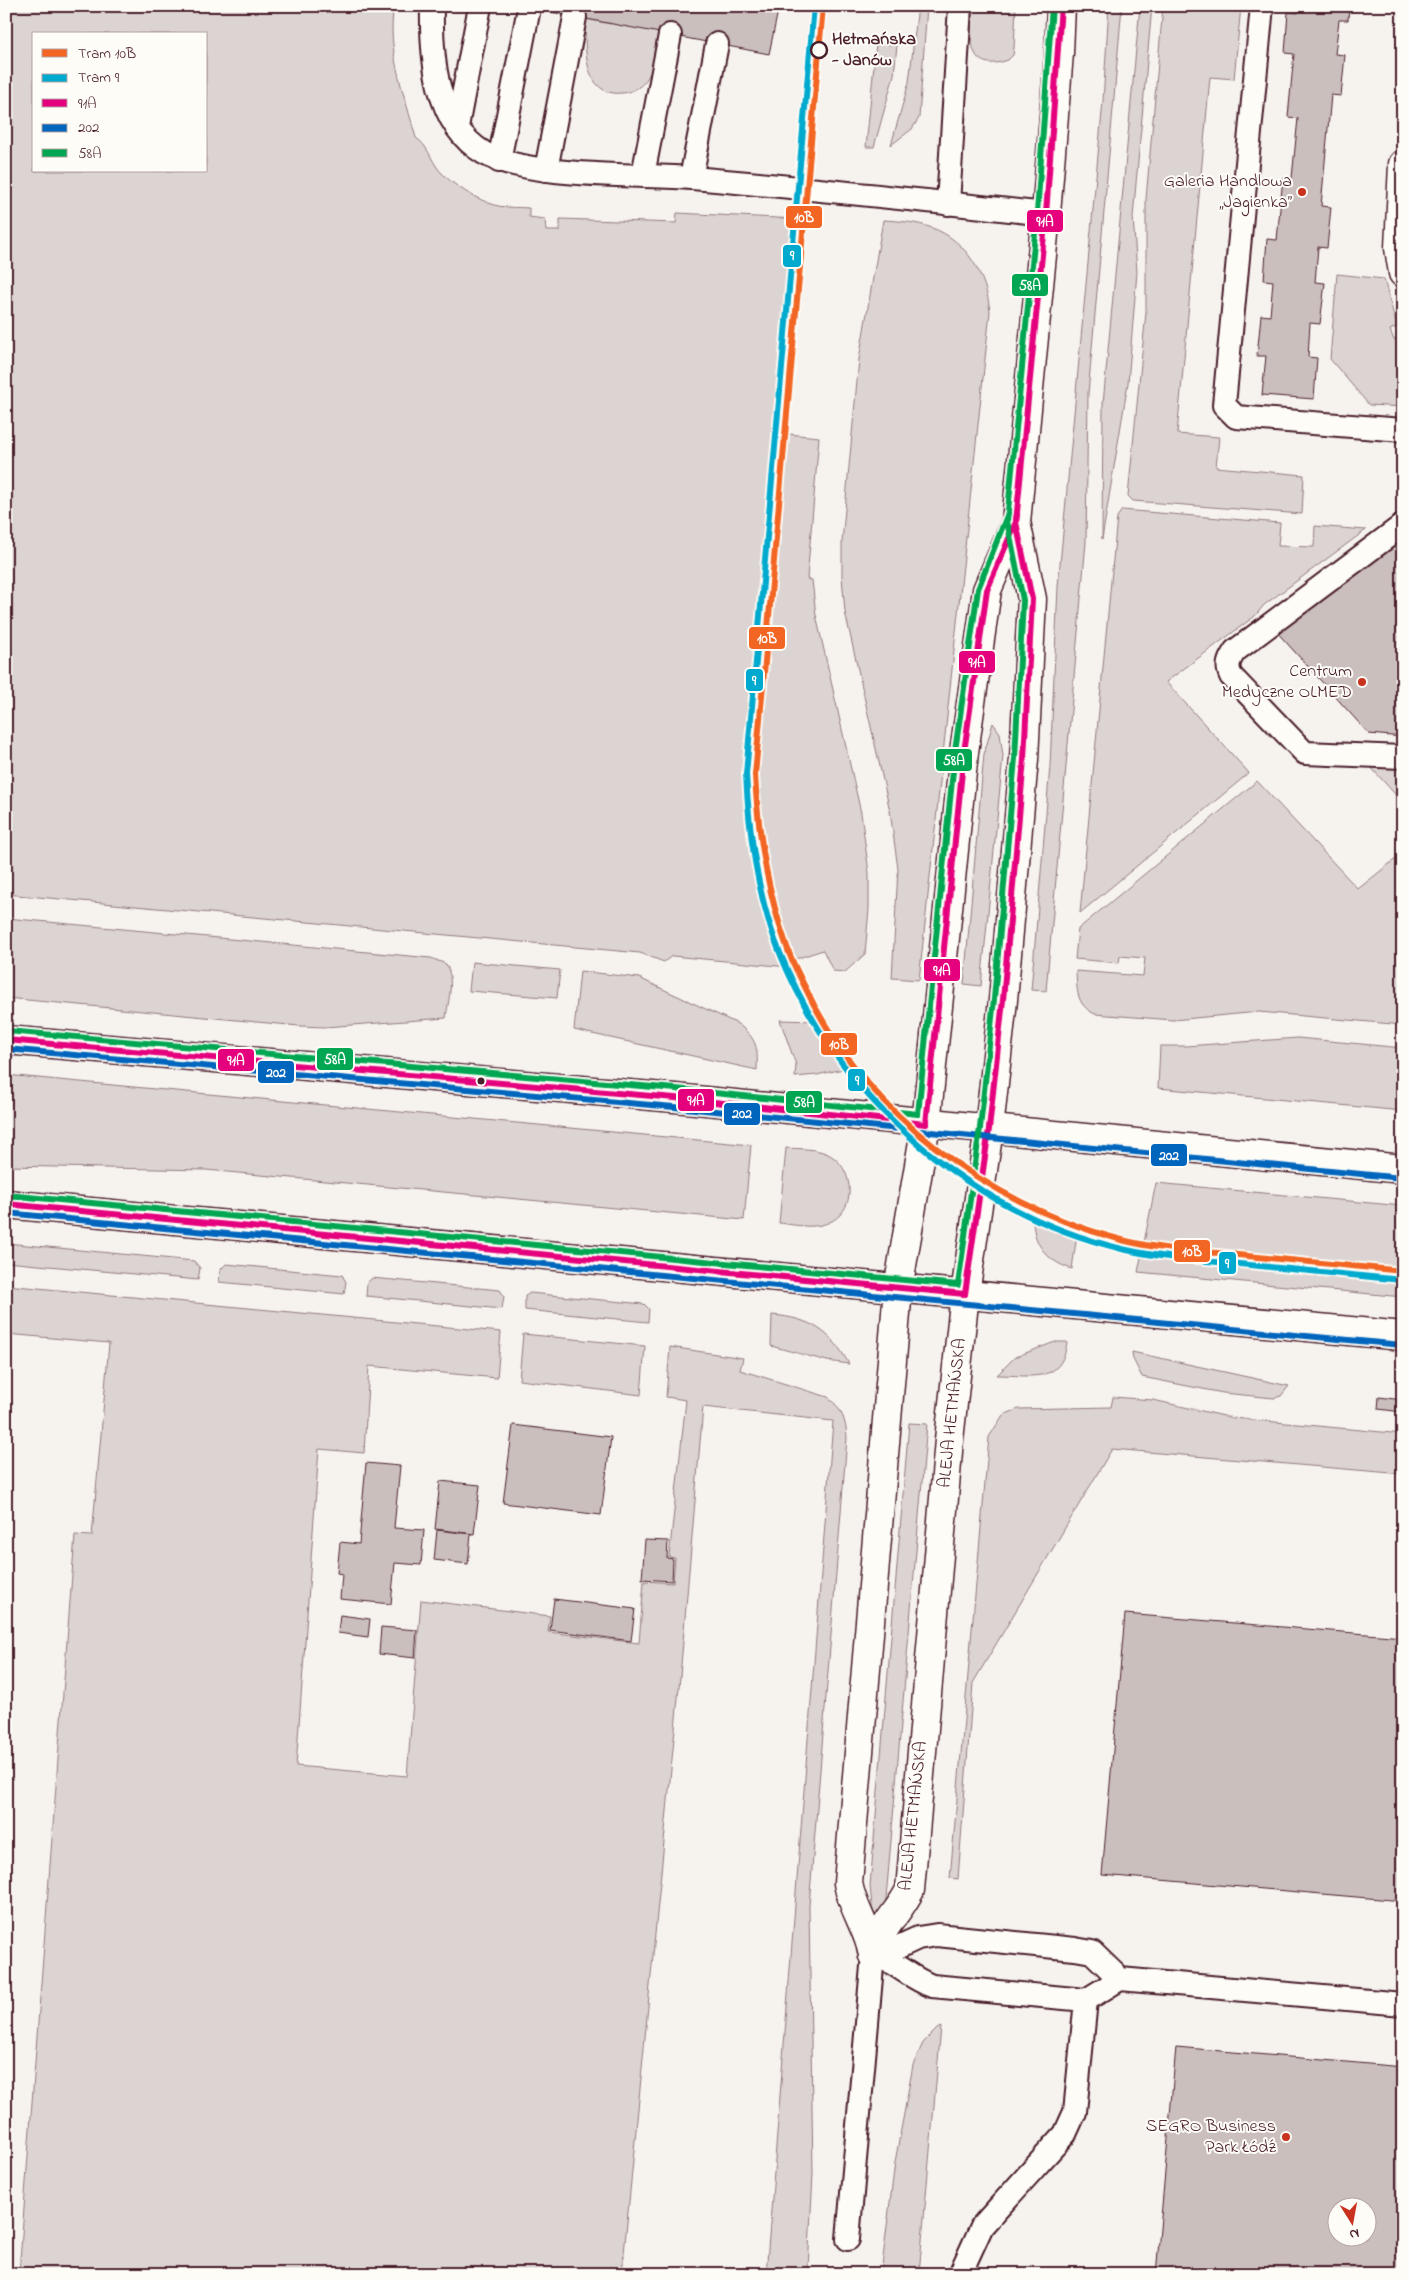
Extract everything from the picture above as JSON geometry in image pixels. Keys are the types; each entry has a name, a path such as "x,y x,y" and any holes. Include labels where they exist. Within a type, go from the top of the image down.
{"street":[{"name":"ALEJA HETMAŃSKA","path":"873,1955 883,1928 903,1904 910,1890 949,1440 965,1294 990,1129 1024,759 1032,599 1016,522 1046,214 1061,6"},
{"path":"1403,164 1399,217 1399,248 1403,273"},
{"name":"ALEJA HETMAŃSKA","path":"873,1955 866,1929 850,1901 848,1883 898,1289 926,1124 964,752 987,590 1016,522"},
{"path":"6,1040 675,1098 926,1124 1403,1169"},
{"path":"6,1204 1403,1336"}],"lane":[{"path":"432,6 431,40 436,74 445,102 457,127 468,141 499,161 546,170 691,178 1046,214"},
{"path":"457,127 480,6"},
{"path":"948,204 960,6"},
{"path":"1262,6 1224,405 1236,417 1403,430"},
{"path":"499,161 529,8"},
{"path":"546,170 576,17"},
{"path":"643,175 670,36"},
{"path":"691,178 716,44"},
{"path":"1403,525 1234,652 1229,660 1228,669 1231,676 1305,753 1403,757"},
{"path":"873,1955 892,1950 918,1938 937,1935 1075,1948 1092,1952 1120,1978 1403,2004"},
{"path":"873,1955 891,1961 916,1980 932,1986 1086,2000 1120,1978"},
{"path":"848,2239 873,1955"},
{"path":"960,2274 982,2226 1065,2134 1072,2119 1075,2112 1086,2000"}],"shaded area":[{"path":"6,6 394,6 392,23 395,56 416,138 423,144 436,166 445,176 458,187 474,196 498,206 529,208 529,217 545,219 546,231 560,231 560,219 676,223 677,213 797,219 778,433 819,437 807,579 812,580 816,615 861,813 869,873 869,909 865,954 845,972 833,971 823,950 786,962 788,967 672,956 664,962 640,953 6,894"},
{"path":"615,6 664,6 656,53 651,70 641,86 623,93 610,92 600,87 593,79 586,56 586,19 611,24"},
{"path":"918,6 927,6 919,118 912,129 891,145 909,82"},
{"path":"973,6 1016,6 1013,55 1008,60 994,63 984,62 977,57 973,49 971,28"},
{"path":"1109,6 1122,6 1088,394 1086,542 1046,991 1031,990 1050,766 1058,586 1103,101"},
{"path":"1140,6 1152,6 1133,217 1137,272 1128,383 1102,539 1103,404"},
{"path":"1163,6 1241,6 1234,79 1210,77 1177,434 1219,437 1216,467 1304,475 1302,514 1133,501 1128,496 1146,312 1146,199"},
{"path":"876,44 897,45 894,75 874,147 866,147"},
{"path":"883,220 926,226 955,241 973,261 980,273 985,286 990,312 919,980 892,978 898,869 890,811 845,612 842,577 842,542 859,359"},
{"path":"1337,274 1384,279 1397,327 1390,330 1394,340 1400,337 1403,344 1403,407 1369,405 1330,359"},
{"path":"1122,510 1280,523 1278,546 1314,547 1315,526 1366,530 1264,605 1255,616 1166,682 1249,773 1080,913 1117,517"},
{"path":"993,723 1000,733 1003,756 981,986 964,984 984,754"},
{"path":"1367,763 1403,766 1403,803"},
{"path":"1257,781 1358,889 1403,853 1403,1025 1259,1012 1173,1020 1095,1014 1084,1006 1081,1001 1076,971 1143,976 1145,958 1120,956 1119,963 1075,959 1078,929"},
{"path":"6,918 431,958 446,964 449,970 450,991 446,1018 325,1027 299,1026 6,998"},
{"path":"472,962 560,970 557,998 469,991"},
{"path":"580,971 639,978 738,1024 753,1039 757,1055 757,1070 574,1030"},
{"path":"780,1020 816,1021 847,1068 817,1075 795,1077 796,1065"},
{"path":"1298,1038 1403,1048 1403,1111 1158,1088 1160,1046 1186,1046"},
{"path":"6,1075 751,1145 744,1220 206,1170 6,1166"},
{"path":"786,1148 823,1152 836,1160 843,1168 847,1177 849,1197 840,1215 832,1221 813,1226 779,1223"},
{"path":"1156,1183 1403,1206 1403,1297 1138,1272"},
{"path":"1033,1216 1077,1234 1072,1269 1055,1261 1042,1250 1035,1235"},
{"path":"6,1243 194,1261 200,1268 198,1280 6,1262"},
{"path":"226,1264 342,1275 346,1282 344,1294 219,1282 220,1270"},
{"path":"372,1278 500,1290 504,1296 502,1309 366,1296 367,1283"},
{"path":"6,1285 501,1332 497,1378 369,1366 364,1453 319,1449 296,1766 407,1776 421,1600 550,1616 548,1632 639,1643 644,1581 673,1583 675,1558 669,1557 686,1400 666,1397 670,1347 743,1358 740,1370 828,1397 837,1406 846,1426 847,1438 809,1906 813,2174 808,2269 862,2274 766,2274 833,1421 703,1407 680,1677 622,2274 19,2274 75,1535 92,1536 109,1343 6,1334"},
{"path":"530,1293 644,1304 649,1309 648,1322 525,1310 525,1296"},
{"path":"772,1315 798,1319 818,1328 835,1343 849,1364 827,1361 771,1346"},
{"path":"523,1334 645,1346 641,1395 519,1380"},
{"path":"1055,1342 1067,1342 1064,1356 1059,1365 1051,1371 1042,1375 1032,1376 997,1375 1015,1357"},
{"path":"1132,1352 1289,1386 1281,1396 1274,1398 1223,1393 1142,1377 1133,1359"},
{"path":"1113,1397 1153,1400 1233,1418 1403,1434 1403,1474 1112,1449 973,1683 958,1879 950,1878 989,1437 1003,1415 1019,1409 1111,1407"},
{"path":"909,1423 927,1424 885,1910 873,1916 870,1886"},
{"path":"941,2027 919,2274 881,2274 895,2162 913,2065 923,2043"}],"building":[{"path":"519,6 779,6 769,54"},
{"name":"Galeria Handlowa „Jagienka”","path":"1299,6 1349,6 1348,20 1339,20 1335,54 1345,55 1341,96 1331,95 1321,206 1331,207 1327,248 1318,247 1315,282 1325,283 1320,324 1310,323 1308,357 1317,358 1314,399 1262,395 1266,356 1257,356 1261,315 1270,316 1273,281 1264,280 1267,239 1277,240 1283,177 1292,178 1298,118 1288,117 1294,54 1285,53 1288,12 1298,13"},
{"name":"Centrum Medyczne OLMED","path":"1403,537 1403,737 1369,734 1275,630"},
{"path":"1379,1397 1403,1400 1403,1412 1378,1409"},
{"path":"513,1425 611,1437 601,1515 503,1503"},
{"path":"366,1463 400,1466 394,1528 424,1530 421,1565 395,1563 391,1604 340,1599 342,1574 337,1573 340,1542 359,1544"},
{"path":"440,1481 480,1485 474,1534 435,1529"},
{"path":"437,1530 471,1534 468,1564 434,1560"},
{"path":"645,1540 668,1541 667,1558 673,1559 672,1581 642,1579"},
{"path":"554,1599 635,1609 631,1641 550,1630"},
{"path":"1125,1614 1403,1637 1403,1901 1102,1875"},
{"path":"340,1615 370,1619 368,1637 338,1633"},
{"path":"381,1627 417,1630 415,1658 379,1654"},
{"name":"SEGRO Business Park Łódź","path":"1176,2047 1403,2067 1403,2274 1156,2274"}],"tram line":[{"name":"9","path":"814,6 746,774 749,820 760,888 765,910 780,953 805,1006 837,1056 874,1101 916,1142 962,1178 1012,1208 1066,1232 1135,1252 1402,1280"},
{"name":"10B","path":"823,6 755,775 758,819 769,884 780,926 795,966 829,1031 860,1074 895,1112 935,1147 978,1177 1024,1203 1072,1224 1148,1246 1403,1271"}],"transit line":[{"name":"58A","path":"7,1195 958,1285 980,1128 994,999 1015,758 1023,600 1007,521 1037,213 1052,6"},
{"name":"91A","path":"965,1294 989,1129 1003,1000 1024,759 1032,599 1016,522 1046,214 1061,6"},
{"name":"58A","path":"7,1031 676,1089 918,1114 955,751 978,589 1008,513"},
{"name":"91A","path":"926,1124 964,752 987,590 1016,522 1017,514"},
{"name":"91A","path":"6,1040 675,1098 926,1124"},
{"name":"202","path":"6,1049 674,1107 1402,1178"},
{"name":"91A","path":"6,1204 965,1294"},
{"name":"202","path":"6,1213 1402,1345"}],"place":[{"name":"Hetmańska - Janów","path":"819,50"},
{"name":"Galeria Handlowa „Jagienka”","path":"1302,192"},
{"name":"Centrum Medyczne OLMED","path":"1362,682"},
{"name":"SEGRO Business Park Łódź","path":"1286,2137"}]}
